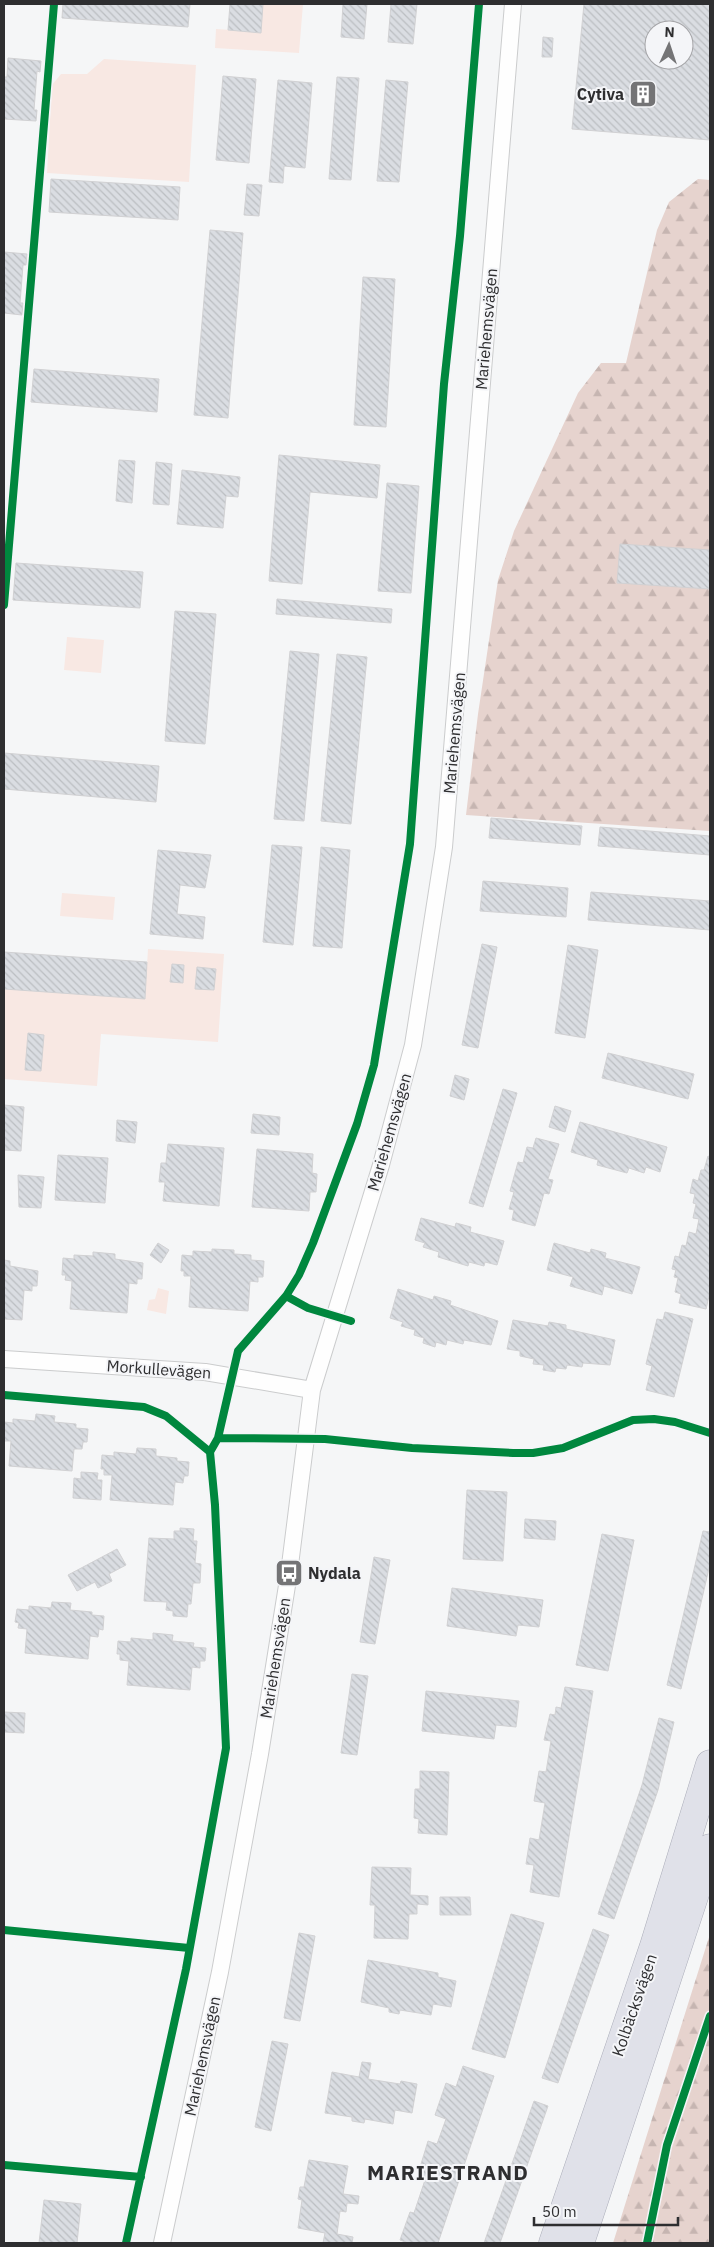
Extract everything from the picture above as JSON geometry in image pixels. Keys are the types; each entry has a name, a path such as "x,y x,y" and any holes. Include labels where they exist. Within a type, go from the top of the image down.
{"highway":[{"name":"Kolbäcksvägen","path":"553,2243 654,1946 710,1764"},
{"name":"Kolbäcksvägen","path":"580,2243 710,1848"}],"street":[{"name":"Mariehemsvägen","path":"162,2243 220,1972 260,1754 289,1573 312,1390 381,1165 397,1106 412,1045 432,929 444,847 513,4"},
{"name":"Morkullevägen","path":"4,1359 205,1372 312,1390"}],"shaded area":[{"path":"263,4 303,4 299,53 215,48 216,29 261,32"},
{"path":"104,59 196,65 189,182 47,173 52,85 61,74 87,74"},
{"path":"67,637 104,640 101,673 64,670"},
{"path":"62,893 115,897 113,920 60,916"},
{"path":"148,949 224,954 218,1042 101,1034 97,1086 4,1079 4,989 145,999"},
{"path":"158,1288 169,1291 166,1314 147,1310 149,1300 155,1299"}],"green space":[{"path":"698,179 710,180 710,831 466,815 478,714 498,580 514,531 578,393 601,363 626,363 657,230 669,202"},
{"path":"710,1934 710,2243 613,2243"}],"building":[{"path":"63,4 190,4 188,27 62,18"},
{"path":"230,4 263,4 261,33 228,30"},
{"path":"343,4 367,4 364,39 341,37"},
{"path":"391,4 417,4 413,44 388,42"},
{"name":"Cytiva","path":"584,4 710,4 710,140 572,129"},
{"path":"543,37 553,38 552,57 542,57"},
{"path":"8,58 41,61 40,72 37,71 34,110 37,110 36,121 4,119 4,77 7,77"},
{"path":"223,76 256,79 249,163 216,160"},
{"path":"337,77 359,78 351,180 329,179"},
{"path":"278,80 312,83 305,168 284,166 283,183 269,182"},
{"path":"386,80 408,82 399,182 377,181"},
{"path":"51,179 180,187 178,220 49,212"},
{"path":"247,184 262,185 259,216 244,215"},
{"path":"210,230 243,233 228,418 194,415"},
{"path":"4,252 27,254 26,265 23,265 20,303 23,303 22,315 4,313"},
{"path":"363,277 395,279 386,427 354,425"},
{"path":"34,369 159,379 157,412 31,402"},
{"path":"279,455 380,465 377,498 310,492 302,584 269,581"},
{"path":"119,460 135,461 132,503 116,501"},
{"path":"156,462 172,464 169,505 153,504"},
{"path":"182,470 240,477 238,497 226,496 223,528 177,524"},
{"path":"387,483 419,486 411,593 378,591"},
{"path":"620,544 710,550 710,589 617,583"},
{"path":"16,563 143,572 140,608 13,600"},
{"path":"277,599 392,609 391,623 276,614"},
{"path":"175,611 216,614 205,744 165,741"},
{"path":"290,651 319,654 304,821 274,819"},
{"path":"337,654 367,657 351,824 321,821"},
{"path":"4,753 159,766 156,802 4,789"},
{"path":"491,818 582,826 580,845 489,838"},
{"path":"600,827 710,836 710,855 598,846"},
{"path":"272,845 302,847 293,945 263,942"},
{"path":"321,847 350,850 342,948 313,946"},
{"path":"158,850 211,855 205,888 180,885 177,914 205,917 203,939 150,934"},
{"path":"483,881 568,888 566,917 480,911"},
{"path":"591,892 710,901 710,930 588,920"},
{"path":"482,944 497,947 478,1048 462,1045"},
{"path":"568,945 598,950 585,1038 555,1033"},
{"path":"4,952 147,962 145,999 4,989"},
{"path":"172,964 184,965 183,983 170,982"},
{"path":"197,967 216,969 214,990 195,989"},
{"path":"28,1033 44,1035 41,1071 25,1070"},
{"path":"608,1053 694,1074 688,1099 602,1078"},
{"path":"455,1075 469,1079 464,1100 450,1096"},
{"path":"503,1089 517,1093 483,1207 469,1203"},
{"path":"4,1105 24,1107 21,1151 4,1150"},
{"path":"555,1106 571,1111 565,1132 549,1127"},
{"path":"253,1114 280,1117 279,1135 251,1133"},
{"path":"117,1120 137,1122 135,1143 116,1141"},
{"path":"580,1122 667,1147 660,1172 646,1167 644,1173 629,1168 627,1173 597,1165 598,1160 571,1152"},
{"path":"536,1138 559,1144 548,1179 553,1180 549,1194 544,1193 535,1226 512,1220 514,1210 509,1209 514,1192 510,1191 518,1162 523,1163 527,1147 533,1148"},
{"path":"168,1144 224,1148 219,1206 163,1201 165,1182 159,1182 161,1163 166,1163"},
{"path":"257,1149 313,1154 312,1173 317,1174 316,1192 310,1192 309,1211 252,1207"},
{"path":"58,1155 108,1158 105,1203 55,1200"},
{"path":"708,1156 710,1157 710,1292 706,1309 679,1303 681,1294 675,1292 678,1278 674,1277 676,1270 672,1269 675,1256 679,1257 682,1245 686,1246 689,1232 696,1234 699,1219 693,1218 696,1204 693,1203 695,1194 690,1193 693,1179 698,1181"},
{"path":"18,1175 44,1177 41,1208 19,1207"},
{"path":"421,1218 455,1227 456,1223 471,1227 470,1232 504,1241 497,1265 485,1262 484,1266 469,1262 468,1266 438,1257 439,1252 423,1247 425,1243 415,1240"},
{"path":"158,1243 169,1250 161,1263 150,1255"},
{"path":"554,1243 590,1253 591,1249 606,1253 605,1258 640,1267 632,1294 604,1286 602,1295 570,1286 573,1277 547,1270"},
{"path":"212,1249 234,1250 234,1254 251,1255 251,1260 264,1261 263,1277 258,1277 258,1282 250,1281 248,1311 189,1307 191,1276 184,1276 184,1271 181,1271 182,1255 193,1256 193,1251 212,1252"},
{"path":"93,1252 115,1254 115,1259 143,1263 142,1279 137,1279 137,1284 129,1283 127,1313 70,1309 72,1281 65,1280 66,1275 62,1275 63,1258 74,1259 74,1255 93,1256"},
{"path":"4,1260 10,1261 10,1266 38,1271 37,1286 32,1286 32,1291 24,1290 22,1320 4,1319"},
{"path":"398,1289 433,1300 434,1296 451,1301 450,1305 498,1321 491,1345 464,1340 463,1344 447,1340 446,1345 436,1342 435,1347 423,1343 424,1338 414,1335 415,1330 401,1326 403,1322 390,1318"},
{"path":"665,1312 693,1319 674,1397 646,1390 652,1366 646,1364 657,1319 663,1320"},
{"path":"513,1320 548,1326 549,1322 566,1325 566,1329 615,1340 610,1365 583,1363 582,1367 567,1365 566,1369 556,1368 555,1372 543,1370 544,1365 533,1364 534,1359 520,1356 520,1351 507,1349"},
{"path":"36,1414 55,1416 54,1422 76,1424 76,1428 88,1429 87,1442 83,1442 82,1449 74,1449 72,1471 9,1466 11,1441 4,1441 4,1422 13,1423 13,1419 35,1421"},
{"path":"137,1448 156,1449 156,1456 177,1458 177,1461 189,1462 188,1476 184,1476 183,1483 175,1482 173,1505 110,1500 112,1475 104,1475 104,1469 101,1469 102,1455 114,1456 114,1452 136,1454"},
{"path":"81,1472 98,1473 97,1480 102,1480 101,1500 73,1498 74,1478 81,1479"},
{"path":"467,1490 507,1492 503,1561 463,1559"},
{"path":"525,1519 556,1521 555,1540 524,1538"},
{"path":"180,1528 194,1529 193,1541 197,1541 195,1563 201,1564 200,1583 193,1583 191,1604 188,1604 187,1617 173,1616 173,1611 166,1610 167,1602 144,1601 149,1538 174,1539 174,1531 180,1531"},
{"path":"703,1531 710,1532 710,1564 681,1689 667,1685"},
{"path":"602,1534 634,1540 608,1671 576,1665"},
{"path":"117,1549 126,1565 109,1574 112,1581 98,1588 95,1582 77,1591 68,1575"},
{"path":"374,1557 390,1560 375,1644 360,1642"},
{"path":"452,1588 543,1600 539,1627 518,1625 516,1636 447,1626"},
{"path":"52,1602 71,1603 70,1610 92,1612 92,1615 104,1616 103,1630 99,1629 98,1637 90,1636 88,1659 25,1653 27,1629 18,1628 19,1623 15,1622 17,1609 29,1610 29,1606 51,1608"},
{"path":"153,1633 173,1635 172,1641 194,1643 193,1647 206,1648 205,1661 200,1661 200,1668 192,1667 190,1690 127,1685 129,1661 120,1660 120,1654 117,1654 118,1641 131,1642 131,1638 153,1640"},
{"path":"352,1674 368,1676 357,1755 341,1753"},
{"path":"565,1687 593,1691 559,1897 530,1892 534,1865 526,1864 530,1838 539,1840 545,1803 534,1801 539,1771 546,1772 551,1741 544,1740 550,1714 555,1715 556,1707 561,1708"},
{"path":"426,1691 519,1701 516,1727 496,1725 494,1739 422,1731"},
{"path":"4,1712 25,1713 24,1733 4,1732"},
{"path":"659,1718 674,1722 658,1790 614,1919 598,1914 642,1785"},
{"path":"420,1771 449,1772 447,1835 418,1833 419,1819 414,1818 415,1789 420,1789"},
{"path":"372,1867 411,1868 410,1895 428,1896 428,1905 417,1904 417,1914 409,1914 408,1939 374,1938 375,1905 370,1905"},
{"path":"440,1897 470,1897 471,1915 440,1915"},
{"path":"511,1914 544,1923 505,2058 472,2049"},
{"path":"593,1929 609,1935 558,2083 542,2078"},
{"path":"299,1933 315,1936 300,2021 284,2018"},
{"path":"368,1960 438,1973 438,1977 456,1981 451,2007 433,2004 431,2015 400,2010 399,2014 389,2012 389,2008 361,2002"},
{"path":"272,2041 288,2044 271,2131 255,2127"},
{"path":"362,2062 371,2063 368,2079 400,2084 401,2081 417,2084 412,2113 395,2110 393,2124 365,2119 364,2123 352,2121 352,2117 325,2113 332,2072 359,2077"},
{"path":"463,2066 494,2076 438,2243 408,2243 400,2240 410,2212 414,2213 426,2177 418,2174 428,2141 437,2144 446,2119 435,2115 446,2083 456,2087"},
{"path":"534,2101 548,2106 500,2243 484,2243"},
{"path":"309,2160 348,2166 343,2194 359,2196 358,2204 347,2203 346,2212 340,2211 337,2234 353,2237 352,2243 323,2243 325,2233 298,2228 302,2200 298,2199 300,2187 304,2187"},
{"path":"44,2200 81,2204 77,2243 39,2243"}],"cycle path":[{"path":"4,605 54,4"},
{"path":"126,2243 186,1969 226,1748 215,1505 210,1452 218,1438 238,1351 286,1296 299,1275 313,1243 357,1124 374,1065 410,844 444,384 460,236 479,4"},
{"path":"286,1296 308,1308 351,1321"},
{"path":"4,1395 144,1407 166,1416 210,1452"},
{"path":"218,1438 325,1439 412,1448 533,1453 563,1448 633,1420 654,1419 675,1422 710,1433"},
{"path":"4,1930 189,1948"},
{"path":"647,2243 667,2145 710,2016"},
{"path":"4,2165 141,2177"}],"place":[{"name":"Cytiva","path":"643,94"},
{"name":"Nydala","path":"289,1573"}],"district":[{"name":"MARIESTRAND","path":"448,2172"}]}
